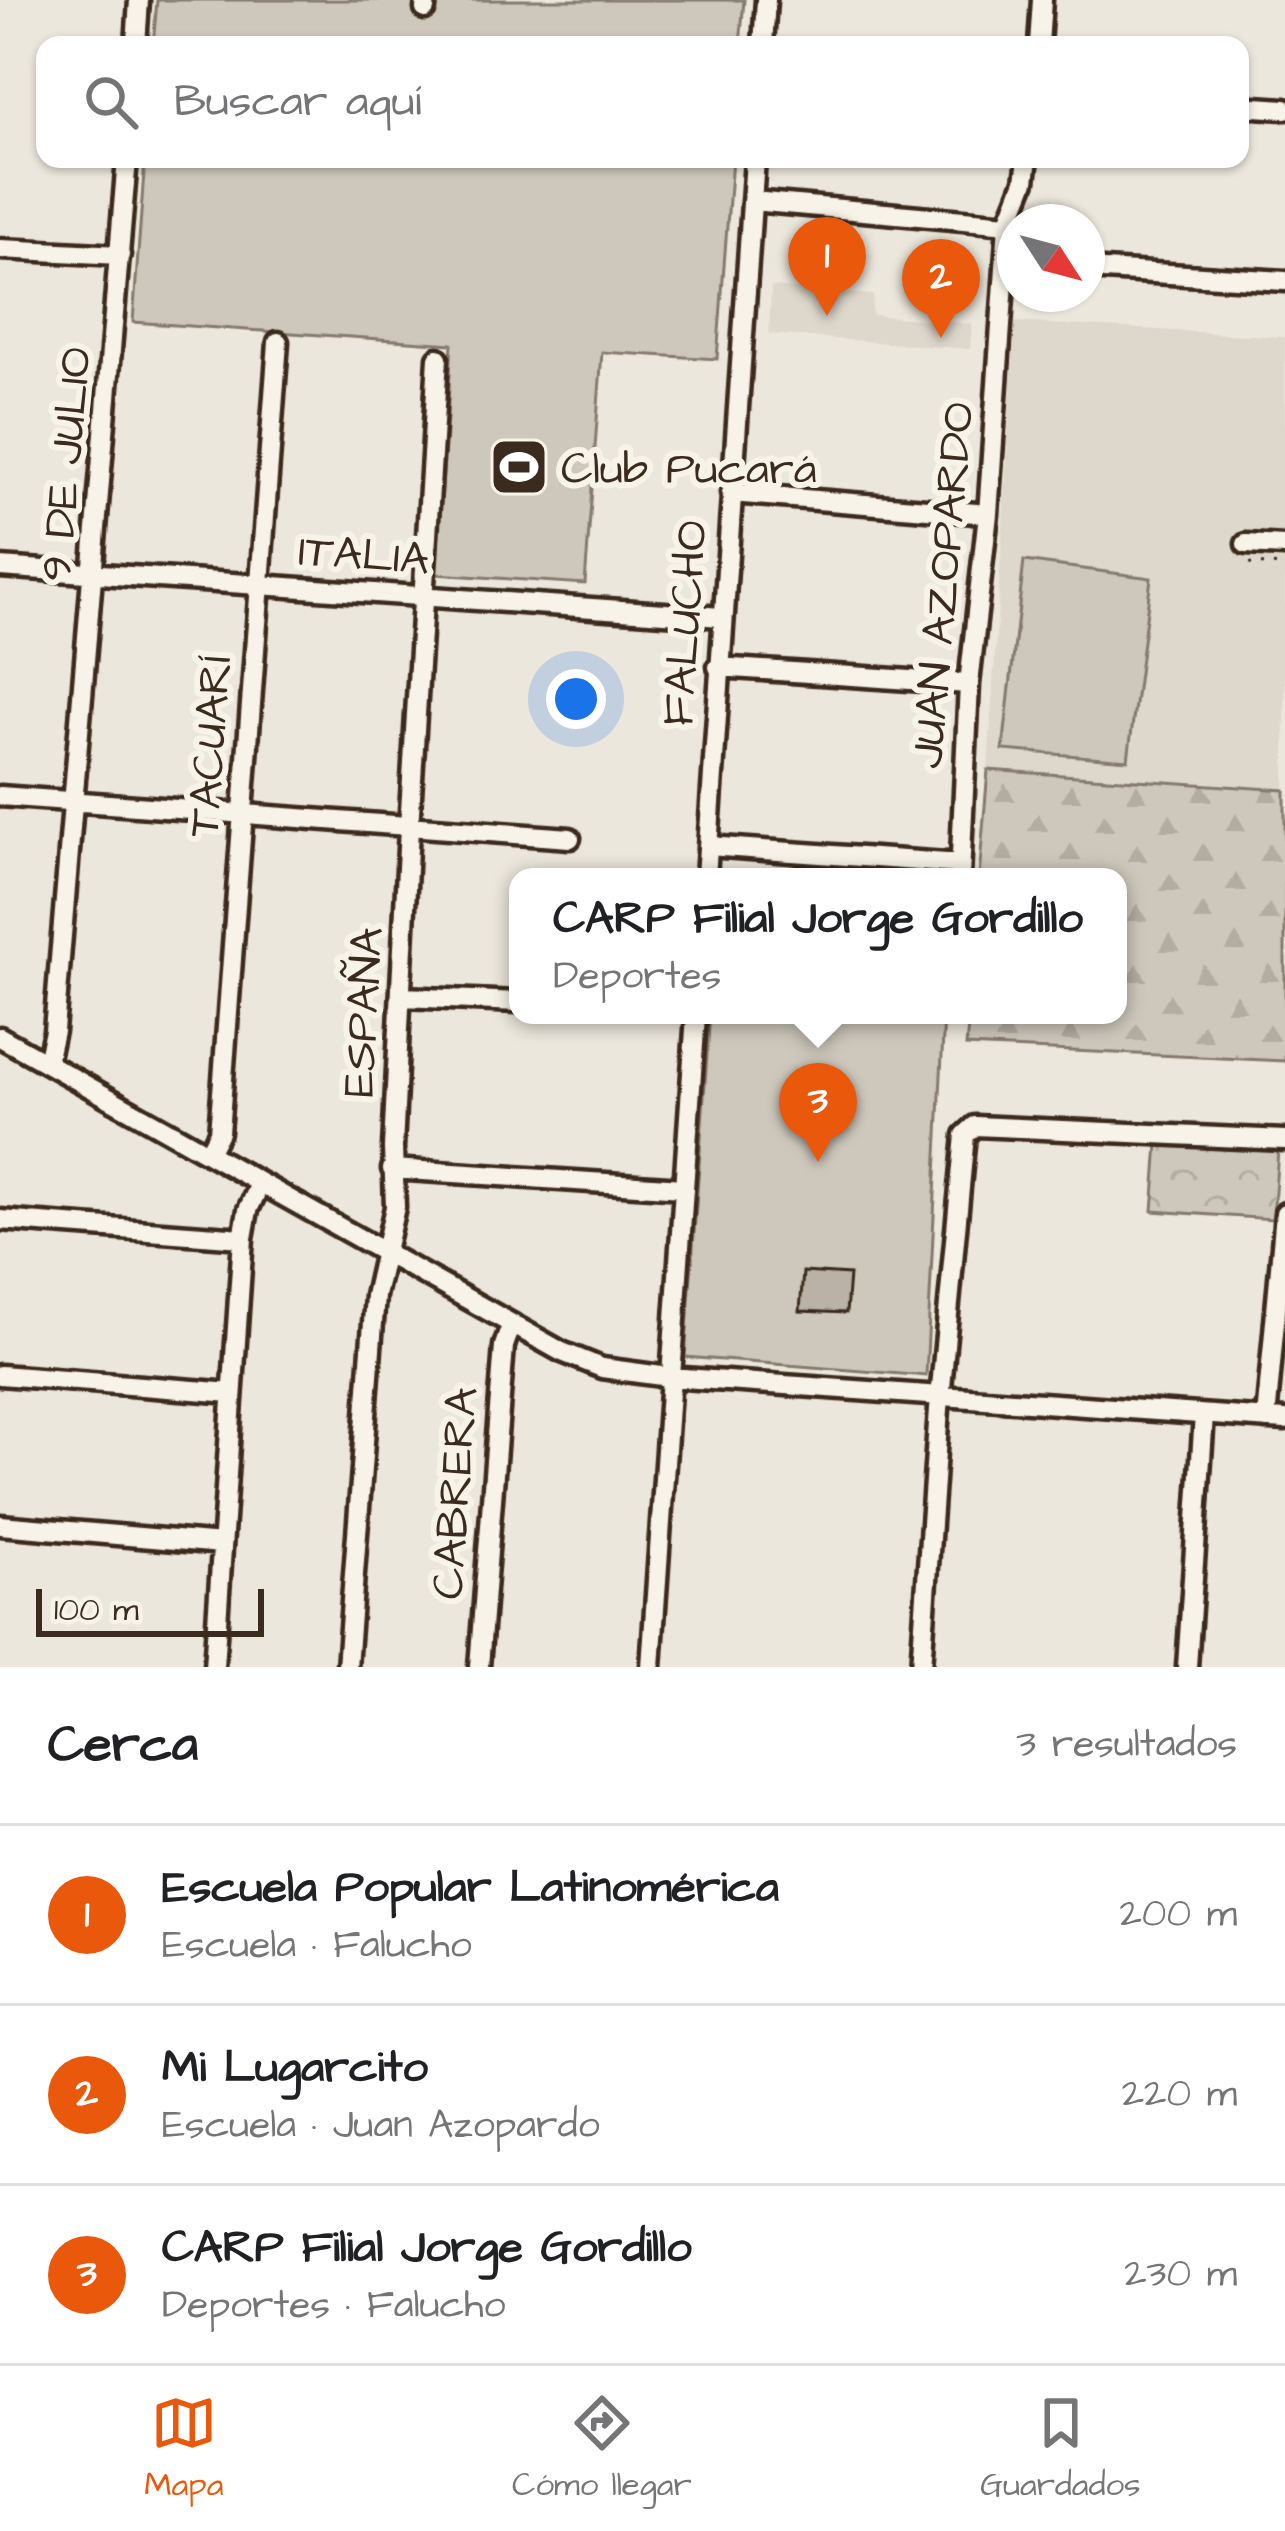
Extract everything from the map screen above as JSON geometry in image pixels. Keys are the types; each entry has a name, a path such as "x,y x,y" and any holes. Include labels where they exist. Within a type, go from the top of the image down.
{"street":[{"path":"137,36 139,0"},
{"path":"764,36 766,0"},
{"path":"1040,36 1042,0"},
{"path":"1249,107 1285,109"},
{"name":"9 DE JULIO","path":"47,1062 54,1031 126,168"},
{"name":"FALUCHO","path":"707,868 754,168"},
{"name":"JUAN AZOPARDO","path":"1016,204 1027,168"},
{"path":"752,201 997,223"},
{"path":"0,249 120,255"},
{"path":"1105,270 1285,281"},
{"name":"JUAN AZOPARDO","path":"960,868 969,684 1006,312"},
{"name":"TACUARÍ","path":"208,1153 219,1132 278,341"},
{"name":"ESPAÑA","path":"346,1667 375,1296 395,1207 392,1169 409,828 438,358"},
{"path":"731,493 988,514"},
{"path":"1248,554 1285,546"},
{"name":"ITALIA","path":"0,566 722,617"},
{"path":"718,668 969,684"},
{"path":"0,796 570,838"},
{"path":"708,846 939,868"},
{"path":"403,997 509,1002"},
{"path":"650,1667 695,1024"},
{"path":"0,1037 511,1326 602,1368 668,1377 1275,1419 1285,1213"},
{"path":"921,1667 964,1136 975,1126 1285,1140"},
{"path":"392,1169 682,1188"},
{"path":"214,1667 243,1238 248,1210 260,1184"},
{"path":"0,1220 243,1238"},
{"name":"CABRERA","path":"479,1667 504,1346 511,1326"},
{"path":"0,1375 232,1393"},
{"path":"1187,1667 1204,1415"},
{"path":"0,1526 222,1544"}],"path":[{"path":"1248,554 1285,566"}],"shaded area":[{"path":"771,287 873,295 872,315 972,324 970,349 769,334"},
{"path":"1015,322 1285,337 1285,790 988,770"}],"green space":[{"path":"157,0 744,0 741,36 154,36"},
{"name":"Club Pucará","path":"144,168 731,168 717,359 602,352 585,584 436,574 452,344 133,322"},
{"path":"1024,561 1151,578 1128,760 1003,750"},
{"path":"988,770 1285,790 1285,1061 966,1046 968,1024 1127,1024 1127,868 980,868"},
{"path":"709,1024 944,1024 926,1376 685,1357"},
{"path":"1158,1143 1278,1150 1273,1219 1153,1211"}],"building":[{"path":"803,1272 849,1275 846,1313 800,1311"}],"place":[{"name":"Escuela Popular Latinomérica","path":"827,316"},
{"name":"Mi Lugarcito","path":"941,338"},
{"name":"Club Pucará","path":"519,467"},
{"name":"CARP Filial Jorge Gordillo","path":"818,1162"}]}
